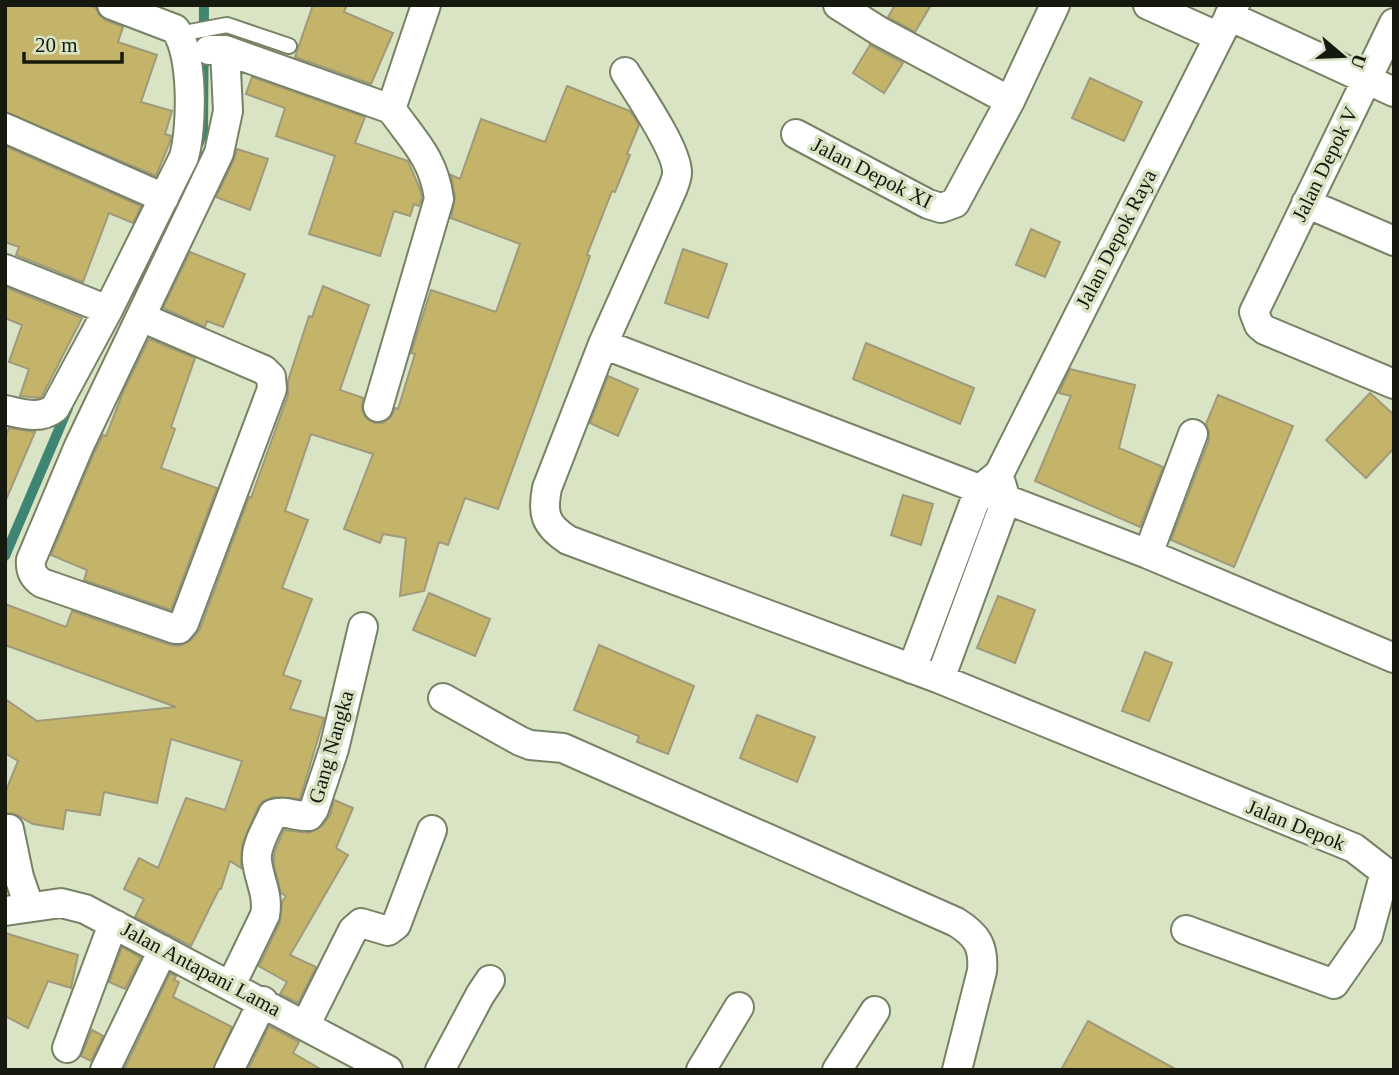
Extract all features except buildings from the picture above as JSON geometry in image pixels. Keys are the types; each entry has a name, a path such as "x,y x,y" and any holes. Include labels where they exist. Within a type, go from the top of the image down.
{"street":[{"path":"112,5 391,109 430,161 439,199 378,407"},
{"path":"391,109 426,5"},
{"path":"838,5 879,31 1010,101 1055,5"},
{"path":"1149,5 1227,19 1394,92"},
{"name":"Jalan Depok Raya","path":"995,488 1227,19"},
{"name":"Jalan Depok V","path":"1394,23 1254,312 1259,325 1265,330 1394,384"},
{"path":"5,410 35,416 47,414 55,408 108,310 184,157 189,141 196,36"},
{"path":"141,317 264,370 272,382 272,389 184,623 179,629 42,583 35,579 31,560 79,446 219,153 228,111 196,36"},
{"name":"Jalan Depok","path":"625,72 662,135 674,159 677,174 603,344 547,488 544,504 546,517 554,531 568,540 940,679 1354,848 1385,872 1368,934 1334,984 1186,930"},
{"name":"Jalan Depok XI","path":"796,134 928,204 941,208 955,204 1010,101"},
{"path":"5,128 164,198"},
{"path":"1306,203 1394,241"},
{"path":"5,269 108,310"},
{"path":"603,344 995,488 1394,658"},
{"path":"1148,554 1193,434"},
{"path":"912,668 995,488"},
{"path":"940,679 995,488"},
{"name":"Gang Nangka","path":"231,985 265,915 267,903 256,860 257,852 273,814 309,816 314,809 334,748 363,627"},
{"path":"443,698 520,741 530,745 563,748 956,922 970,931 984,954 957,1070"},
{"path":"9,829 19,877 17,909"},
{"path":"306,1024 353,930 362,923 388,931 396,925 432,830"},
{"name":"Jalan Antapani Lama","path":"17,909 61,903 85,909 306,1024 388,1070"},
{"path":"67,1048 110,932 116,925"},
{"path":"105,1070 163,950"},
{"path":"440,1070 490,981"},
{"path":"229,1070 262,1001"},
{"path":"701,1070 739,1007"},
{"path":"837,1070 875,1012"}],"lane":[{"path":"196,36 227,25 289,46"}],"waterway":[{"path":"197,147 203,133 204,5"},
{"path":"5,556 68,408"}]}
